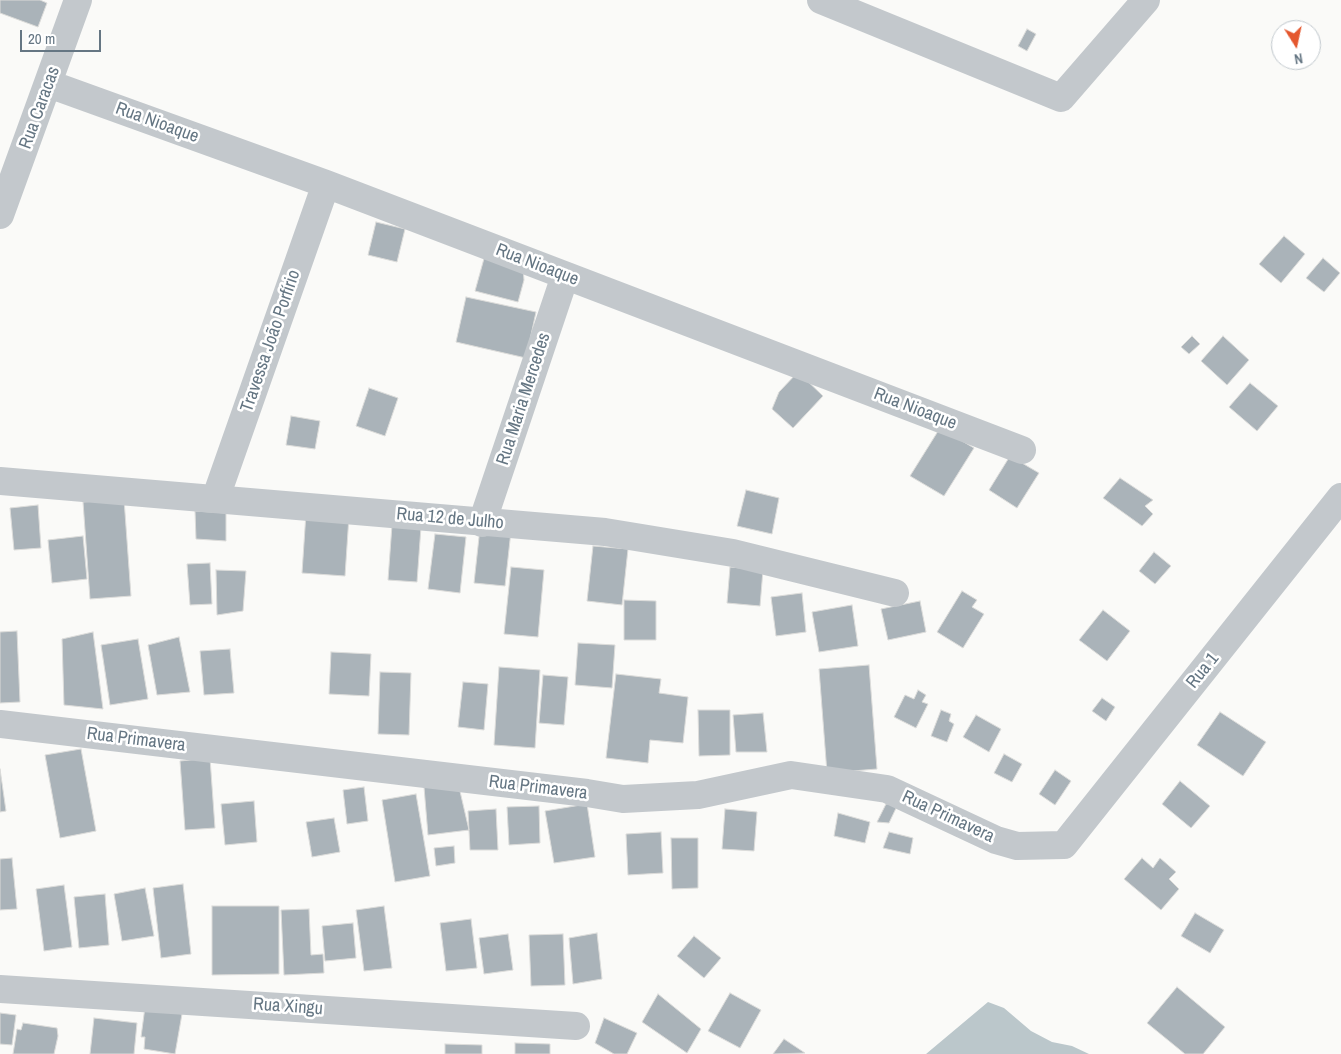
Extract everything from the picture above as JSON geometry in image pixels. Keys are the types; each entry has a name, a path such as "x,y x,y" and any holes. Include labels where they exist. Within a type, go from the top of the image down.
{"street":[{"name":"Rua Caracas","path":"0,215 78,0"},
{"path":"838,3 1061,98 1146,0"},
{"name":"Rua Nioaque","path":"49,84 326,184 1022,450"},
{"name":"Travessa João Porfírio","path":"216,498 326,184"},
{"name":"Rua Maria Mercedes","path":"482,522 565,276"},
{"name":"Rua 12 de Julho","path":"0,481 605,532 733,553 895,594"},
{"name":"Rua 1","path":"1064,845 1341,497"},
{"name":"Rua Primavera","path":"0,724 587,793 623,800 698,795 790,775 887,789 996,840 1017,846 1064,845"},
{"name":"Rua Xingu","path":"0,989 576,1026"}],"shaded area":[{"path":"988,1002 1004,1008 1031,1031 1052,1042 1072,1046 1089,1054 926,1054"}],"building":[{"path":"0,0 40,0 47,3 38,27 0,13"},
{"path":"1027,29 1036,34 1027,51 1018,46"},
{"path":"376,222 405,229 397,262 368,255"},
{"path":"1284,236 1305,254 1281,283 1259,264"},
{"path":"485,255 523,267 524,280 518,302 475,291"},
{"path":"1323,258 1340,273 1324,292 1306,278"},
{"path":"466,297 536,312 526,358 456,342"},
{"path":"1192,336 1200,344 1189,354 1181,347"},
{"path":"1223,336 1249,360 1227,385 1201,361"},
{"path":"798,372 823,396 793,428 772,409 779,392"},
{"path":"1250,383 1278,406 1257,431 1229,407"},
{"path":"369,388 398,398 385,436 356,426"},
{"path":"291,416 320,421 315,449 286,445"},
{"path":"940,428 974,448 944,496 910,476"},
{"path":"1010,456 1039,473 1017,508 989,490"},
{"path":"1120,478 1153,500 1145,506 1153,514 1142,526 1103,498"},
{"path":"746,490 779,498 772,534 737,526"},
{"path":"124,499 131,596 90,599 83,502"},
{"path":"38,505 41,548 14,550 10,508"},
{"path":"195,511 226,513 226,541 196,539"},
{"path":"306,513 349,516 345,576 302,573"},
{"path":"392,525 421,527 417,582 388,580"},
{"path":"480,528 511,531 505,586 474,583"},
{"path":"435,534 466,537 460,593 428,589"},
{"path":"83,536 87,579 52,583 48,540"},
{"path":"593,546 628,549 622,605 587,601"},
{"path":"1154,552 1171,566 1155,584 1139,571"},
{"path":"210,563 212,604 190,605 187,564"},
{"path":"511,567 544,570 538,637 504,634"},
{"path":"730,567 763,570 760,606 727,603"},
{"path":"216,570 246,571 243,611 217,615"},
{"path":"962,591 977,600 972,607 984,614 963,648 937,632"},
{"path":"802,593 806,632 776,636 771,597"},
{"path":"624,600 656,601 656,640 624,640"},
{"path":"920,601 926,632 888,640 881,609"},
{"path":"852,605 858,646 819,652 812,612"},
{"path":"1103,610 1130,631 1107,661 1079,640"},
{"path":"17,631 20,702 0,703 0,632"},
{"path":"93,632 103,709 64,705 62,639"},
{"path":"179,637 190,692 157,695 148,645"},
{"path":"138,639 148,699 110,705 101,645"},
{"path":"578,643 615,645 612,688 575,685"},
{"path":"230,649 234,693 204,695 200,651"},
{"path":"331,652 371,654 369,696 329,694"},
{"path":"869,665 877,769 827,773 819,669"},
{"path":"499,667 540,670 535,748 494,745"},
{"path":"380,672 411,673 409,735 378,734"},
{"path":"616,674 661,679 659,693 688,697 683,743 650,740 648,763 606,758"},
{"path":"543,675 568,677 564,725 539,723"},
{"path":"463,682 488,684 484,730 458,727"},
{"path":"918,690 926,695 922,702 928,704 916,728 894,717 905,695 914,699"},
{"path":"1102,698 1115,707 1106,721 1092,711"},
{"path":"698,710 730,710 730,755 699,756"},
{"path":"941,710 951,714 949,721 954,724 947,742 931,736"},
{"path":"1220,712 1266,742 1243,776 1197,745"},
{"path":"763,713 767,752 736,752 733,715"},
{"path":"976,715 1001,729 989,752 963,737"},
{"path":"81,749 96,831 60,838 45,755"},
{"path":"1004,754 1022,764 1012,782 994,773"},
{"path":"210,758 215,828 185,830 180,761"},
{"path":"0,769 6,811 0,812"},
{"path":"1055,770 1071,781 1055,805 1039,794"},
{"path":"1180,781 1210,806 1191,828 1162,804"},
{"path":"364,787 368,821 347,824 343,790"},
{"path":"424,787 459,787 469,830 428,835"},
{"path":"416,794 430,876 395,882 382,800"},
{"path":"254,801 257,842 225,845 221,804"},
{"path":"587,804 595,857 554,863 545,811"},
{"path":"886,804 898,804 889,823 877,822"},
{"path":"539,806 540,843 509,845 507,807"},
{"path":"496,809 498,850 470,850 468,811"},
{"path":"725,809 757,812 754,851 722,849"},
{"path":"838,813 870,822 865,843 834,836"},
{"path":"334,818 340,852 312,857 306,822"},
{"path":"661,832 663,873 628,875 626,834"},
{"path":"889,832 913,838 910,854 883,848"},
{"path":"671,838 698,838 698,888 672,889"},
{"path":"454,846 455,863 436,866 434,848"},
{"path":"12,858 17,909 0,910 0,859"},
{"path":"1142,858 1153,868 1160,858 1176,872 1169,879 1179,889 1161,910 1124,879"},
{"path":"183,884 191,954 161,958 153,888"},
{"path":"64,885 72,947 44,951 36,889"},
{"path":"145,888 154,936 122,941 114,894"},
{"path":"105,894 109,945 79,948 74,897"},
{"path":"212,906 279,906 279,974 212,975"},
{"path":"384,906 392,968 364,971 356,910"},
{"path":"309,909 311,955 323,954 324,973 284,975 281,910"},
{"path":"1195,913 1224,930 1210,953 1181,936"},
{"path":"471,919 477,968 446,971 440,923"},
{"path":"353,923 356,958 325,961 322,926"},
{"path":"597,933 602,979 573,984 569,938"},
{"path":"508,934 513,970 484,974 479,938"},
{"path":"563,934 565,985 531,986 529,935"},
{"path":"694,936 721,958 704,978 677,956"},
{"path":"1177,987 1225,1027 1203,1054 1185,1054 1147,1023"},
{"path":"730,993 761,1010 740,1048 708,1031"},
{"path":"658,994 701,1029 687,1053 642,1022"},
{"path":"145,1007 182,1014 175,1054 144,1049 145,1037 141,1037"},
{"path":"0,1013 16,1015 12,1045 0,1044"},
{"path":"94,1018 137,1023 134,1054 90,1054"},
{"path":"604,1018 637,1033 627,1054 614,1054 595,1043"},
{"path":"23,1023 57,1028 58,1036 54,1054 13,1054 17,1029 21,1030"},
{"path":"784,1039 805,1053 773,1054"},
{"path":"515,1043 550,1044 550,1054 515,1054"},
{"path":"445,1044 482,1045 482,1054 445,1054"}]}
